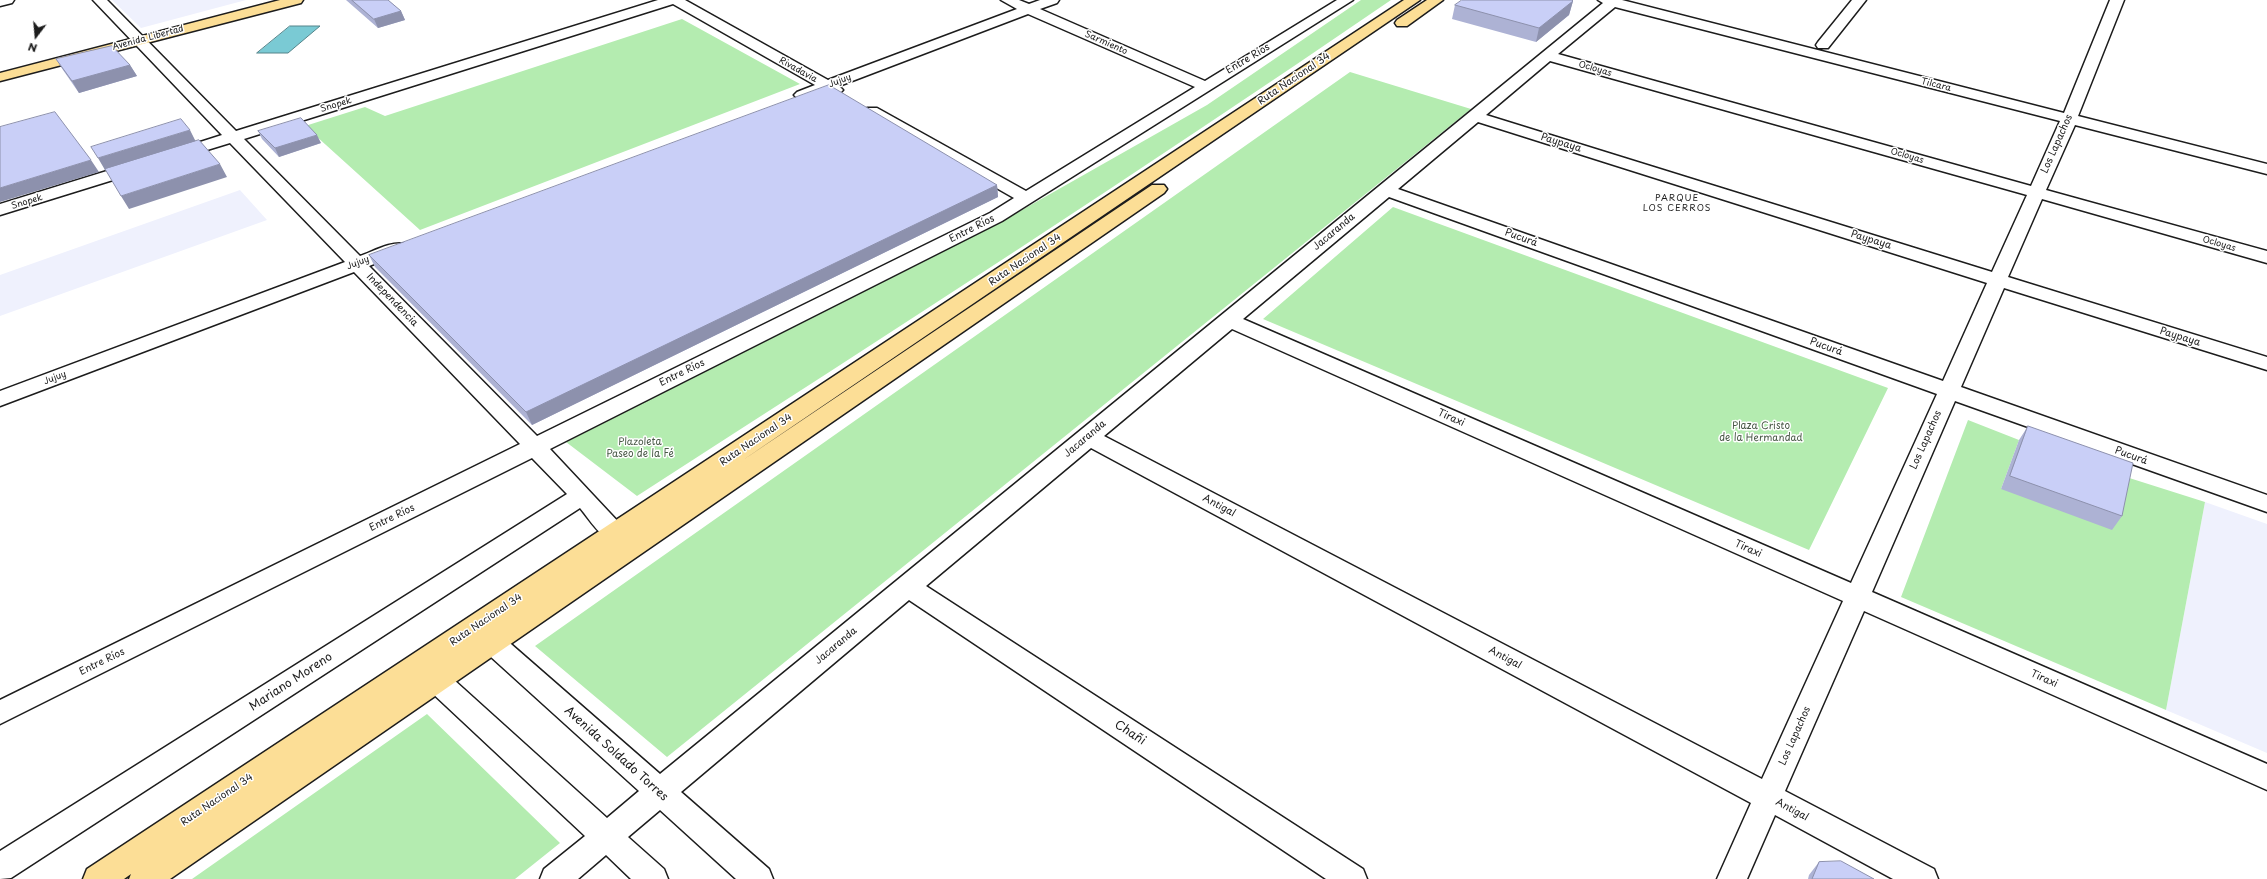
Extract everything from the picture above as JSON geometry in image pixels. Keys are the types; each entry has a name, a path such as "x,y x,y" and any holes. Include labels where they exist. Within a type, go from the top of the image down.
{"main road":[{"name":"Avenida Libertad","path":"0,77 264,0"},
{"name":"Avenida Libertad","path":"0,68 296,0"},
{"name":"Ruta Nacional 34","path":"483,635 616,534 1413,0"},
{"name":"Ruta Nacional 34","path":"98,879 427,672 1436,0"},
{"name":"Ruta Nacional 34","path":"144,879 427,672"}],"street":[{"path":"0,2 7,0"},
{"name":"Independencia","path":"100,0 582,495 616,534"},
{"name":"Snopek","path":"0,210 672,0"},
{"name":"Rivadavia","path":"675,0 848,97"},
{"name":"Sarmiento","path":"1008,0 1204,86"},
{"name":"Jujuy","path":"790,100 1052,0"},
{"name":"Entre Ríos","path":"0,713 996,217 1204,86 1346,0"},
{"name":"Tilcara","path":"1643,0 1823,45 2267,169"},
{"path":"1823,45 1859,0"},
{"name":"Los Lapachos","path":"1732,879 1996,280 2071,114 2117,0"},
{"name":"Tilcara","path":"1611,1 2071,114 2267,156"},
{"name":"Jacaranda","path":"555,879 1548,56 1611,1"},
{"name":"Ocloyas","path":"1548,56 2267,257"},
{"path":"861,105 1026,198"},
{"name":"Paypaya","path":"1474,116 2267,364"},
{"name":"Pucurá","path":"1385,190 2267,504"},
{"name":"Jujuy","path":"0,399 417,241"},
{"name":"Tiraxi","path":"1228,320 2267,777"},
{"name":"Antigal","path":"1088,437 1923,879"},
{"name":"Mariano Moreno","path":"0,868 582,495"},
{"name":"Chañi","path":"907,586 1352,879"},
{"name":"Avenida Soldado Torres","path":"483,635 659,793 758,879"},
{"path":"427,672 653,879"}],"shaded area":[{"path":"112,0 246,0 141,28"},
{"path":"240,190 267,220 0,316 0,275"},
{"path":"2205,502 2267,524 2267,753 2166,710"}],"green space":[{"name":"Plazoleta Paseo de la Fé","path":"1361,0 1391,0 1110,189 637,496 566,442 999,223 1207,105"},
{"path":"682,19 800,84 420,230 305,126 365,107 385,116"},
{"path":"1350,72 1471,109 667,757 535,646"},
{"name":"Plaza Cristo de la Hermandad","path":"1393,207 1888,388 1809,550 1263,319"},
{"path":"1968,420 2019,440 2001,489 2123,476 2205,502 2166,710 1901,597"},
{"path":"427,714 560,843 515,879 192,879"}],"water":[{"path":"290,26 320,26 288,53 257,53"}],"building":[{"path":"352,0 388,0 401,11 374,19"},
{"path":"1462,0 1573,1 1539,28 1455,5"},
{"path":"112,46 130,65 72,81 56,59"},
{"path":"829,85 997,185 526,412 369,255"},
{"path":"55,112 91,160 0,188 0,127"},
{"path":"301,118 317,135 275,148 258,131"},
{"path":"181,119 190,130 98,158 91,147"},
{"path":"199,140 220,164 121,196 105,169"},
{"path":"2028,426 2133,463 2122,516 2010,476"},
{"path":"1841,861 1874,879 1812,879 1819,862"}],"district":[{"name":"PARQUE LOS CERROS","path":"1677,204"}]}
